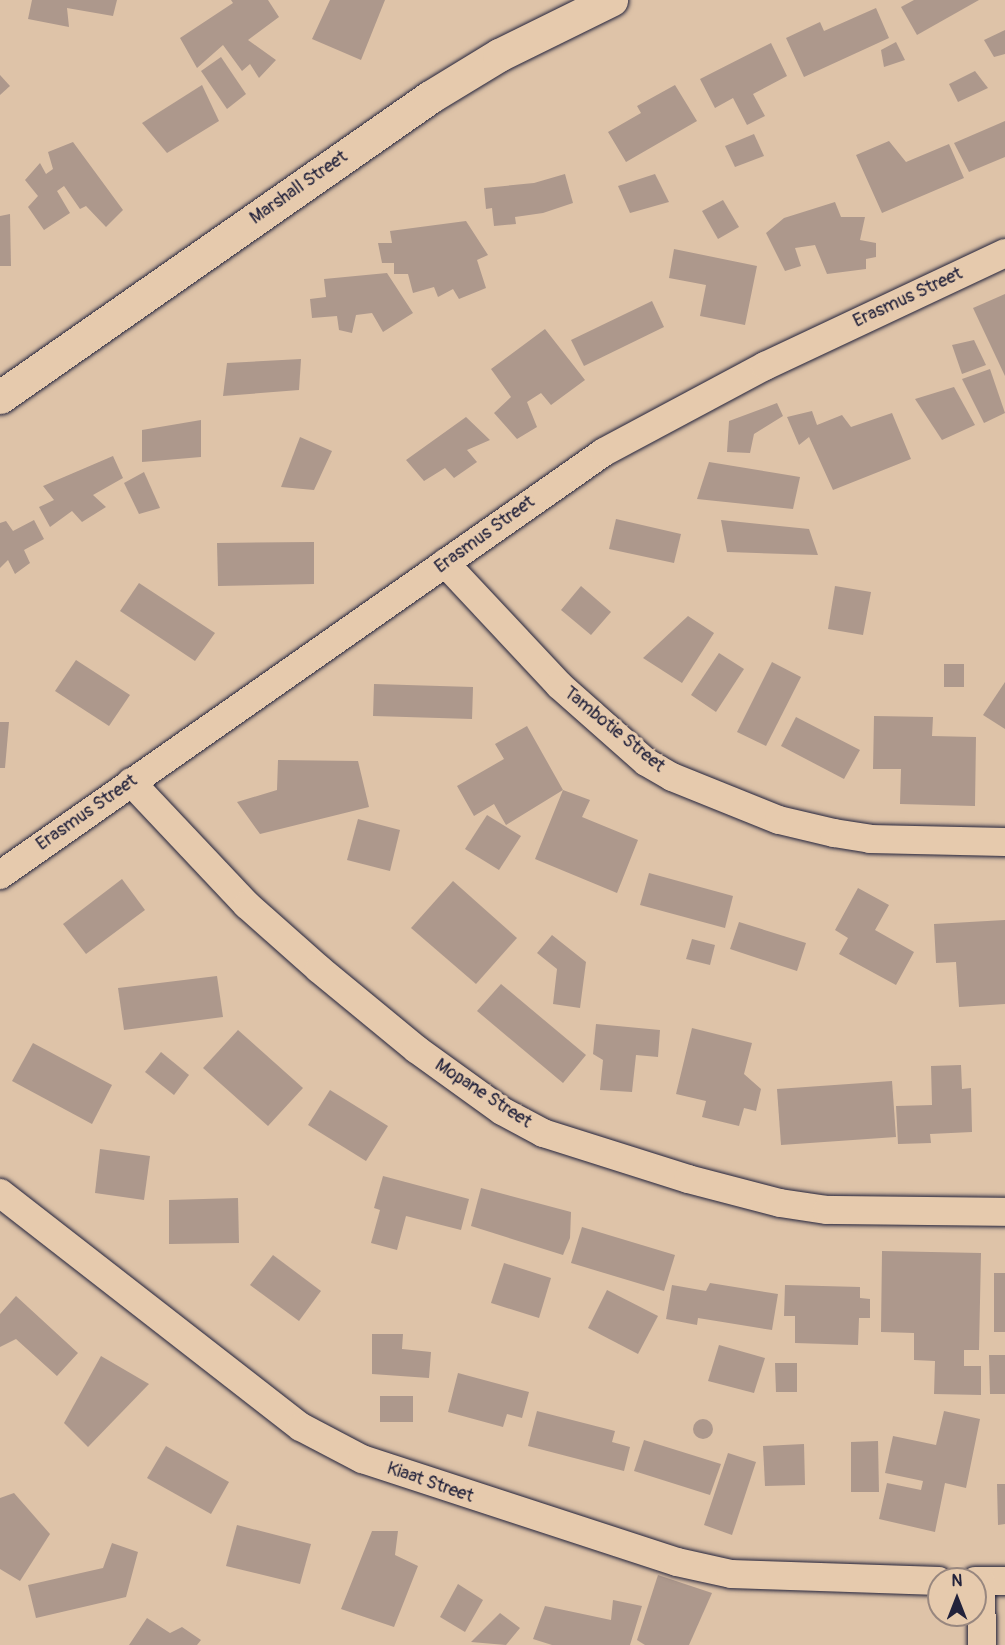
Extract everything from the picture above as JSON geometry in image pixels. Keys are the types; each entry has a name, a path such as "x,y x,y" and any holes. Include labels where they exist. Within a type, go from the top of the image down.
{"street":[{"name":"Marshall Street","path":"0,397 430,97 499,55 611,0"},
{"name":"Erasmus Street","path":"0,875 604,452 694,402 1005,254"},
{"name":"Tambotie Street","path":"445,563 559,685 646,762 672,777 779,820 834,833 870,839 1005,842"},
{"name":"Mopane Street","path":"131,782 247,905 319,969 416,1049 502,1111 543,1133 688,1179 780,1203 827,1210 1005,1212"},
{"name":"Kiaat Street","path":"0,1193 301,1427 362,1459 677,1562 730,1574 927,1581"},
{"path":"982,1645 983,1627"}],"building":[{"path":"32,0 117,0 113,16 67,8 69,27 28,19"},
{"path":"231,0 268,0 279,17 248,40 276,60 259,78 250,64 242,71 223,45 197,68 180,38 233,3"},
{"path":"330,0 385,0 361,60 312,39"},
{"path":"914,0 979,0 917,35 901,7"},
{"path":"876,8 889,38 804,77 786,38 820,22 824,31"},
{"path":"1005,30 1005,54 994,57 984,40"},
{"path":"896,42 905,60 884,67 881,50"},
{"path":"771,43 787,76 753,94 765,116 747,125 733,98 715,108 700,79"},
{"path":"221,57 246,94 227,109 201,71"},
{"path":"975,71 988,88 958,102 949,84"},
{"path":"0,75 10,86 0,95"},
{"path":"202,85 219,121 167,153 142,123"},
{"path":"675,85 697,121 626,162 608,132 641,113 637,106"},
{"path":"1005,121 1005,157 969,172 954,143"},
{"path":"754,134 764,156 735,167 725,146"},
{"path":"889,141 906,162 949,144 964,178 882,213 856,155"},
{"path":"73,142 123,210 106,227 86,206 80,209 64,186 57,191 70,213 44,230 28,207 38,196 25,180 40,163 46,174 53,169 48,152"},
{"path":"565,174 573,203 543,213 515,217 516,224 494,226 492,208 486,209 484,188 534,183"},
{"path":"655,174 669,202 630,213 618,186"},
{"path":"723,200 739,227 718,239 702,211"},
{"path":"835,202 841,217 865,217 860,240 876,243 876,257 866,259 866,269 827,274 815,245 795,248 801,266 785,271 766,233 784,218"},
{"path":"10,214 11,266 0,266 0,216"},
{"path":"466,221 488,255 477,260 486,288 459,299 453,289 438,297 434,287 413,293 408,274 394,274 394,263 382,263 378,243 392,243 390,231"},
{"path":"674,249 757,266 745,325 700,316 706,285 669,278"},
{"path":"387,273 413,313 383,332 372,313 356,315 352,333 339,330 337,316 312,318 310,299 326,297 324,279"},
{"path":"1005,294 1005,376 973,308"},
{"path":"652,301 664,327 584,366 571,340"},
{"path":"545,329 585,380 551,405 541,393 527,402 537,427 517,439 494,413 511,397 491,369"},
{"path":"974,340 986,365 962,374 952,345"},
{"path":"301,359 299,390 223,396 227,363"},
{"path":"990,369 1005,413 984,423 962,379"},
{"path":"954,387 975,425 942,440 915,399"},
{"path":"777,403 783,416 754,434 750,453 727,452 729,421"},
{"path":"812,411 817,425 842,415 851,427 892,413 911,459 833,490 809,437 799,445 787,417"},
{"path":"466,417 490,440 467,450 477,462 454,478 445,468 424,481 406,460"},
{"path":"201,420 201,457 142,462 142,430"},
{"path":"300,437 332,451 314,490 281,487"},
{"path":"113,456 123,478 93,495 106,507 82,522 72,511 50,527 39,507 54,500 43,486"},
{"path":"709,462 800,477 793,509 697,499"},
{"path":"144,472 160,508 139,514 124,483"},
{"path":"616,519 681,534 674,563 609,549"},
{"path":"34,520 44,539 24,550 30,563 15,574 8,560 0,568 0,523 6,521 13,531"},
{"path":"721,520 809,529 818,555 727,552"},
{"path":"314,542 314,584 218,586 217,543"},
{"path":"139,583 215,633 195,661 120,611"},
{"path":"581,586 611,612 591,635 561,610"},
{"path":"835,586 871,592 863,635 828,629"},
{"path":"688,616 714,633 682,683 643,658"},
{"path":"719,653 744,669 716,712 691,695"},
{"path":"76,660 130,695 109,726 55,691"},
{"path":"772,662 801,677 766,746 737,732"},
{"path":"944,664 964,664 964,687 944,687"},
{"path":"1005,682 1005,729 983,715"},
{"path":"374,684 473,687 472,719 373,716"},
{"path":"874,716 933,717 932,736 976,737 975,806 900,804 901,769 873,769"},
{"path":"796,717 860,750 844,779 781,746"},
{"path":"0,722 9,722 5,768 0,768"},
{"path":"527,726 563,790 506,825 494,804 474,816 457,786 504,759 495,744"},
{"path":"278,760 358,761 369,807 260,834 237,802 277,790"},
{"path":"563,790 590,800 582,817 638,840 617,893 535,859"},
{"path":"487,815 521,836 499,870 465,849"},
{"path":"358,819 400,830 390,871 347,860"},
{"path":"649,873 733,896 725,928 640,905"},
{"path":"122,879 145,910 86,954 63,924"},
{"path":"453,881 517,938 476,984 411,928"},
{"path":"858,888 889,905 875,930 914,952 896,985 839,954 848,938 835,930"},
{"path":"1005,920 1005,1004 959,1007 956,962 936,963 934,924"},
{"path":"739,922 806,943 797,971 730,949"},
{"path":"552,935 586,962 580,1008 553,1004 557,969 537,953"},
{"path":"692,939 715,945 710,965 686,959"},
{"path":"217,976 223,1017 124,1030 118,988"},
{"path":"501,984 586,1055 563,1083 477,1011"},
{"path":"596,1024 660,1030 658,1057 636,1055 632,1092 600,1090 603,1060 593,1054"},
{"path":"692,1028 752,1043 744,1074 761,1089 756,1111 744,1108 739,1126 702,1117 706,1101 676,1094"},
{"path":"238,1030 303,1088 268,1126 203,1068"},
{"path":"33,1043 112,1085 92,1124 12,1081"},
{"path":"161,1052 189,1075 174,1095 145,1072"},
{"path":"961,1065 962,1089 971,1088 972,1132 930,1134 931,1143 898,1144 896,1106 932,1105 931,1066"},
{"path":"892,1081 896,1137 781,1145 777,1089"},
{"path":"330,1090 388,1126 366,1161 308,1125"},
{"path":"100,1149 150,1156 144,1200 95,1193"},
{"path":"383,1176 469,1199 461,1230 406,1216 397,1250 371,1243 380,1210 374,1208"},
{"path":"481,1188 571,1212 570,1238 563,1255 471,1226"},
{"path":"238,1198 239,1243 169,1244 169,1200"},
{"path":"582,1227 675,1255 664,1291 571,1263"},
{"path":"882,1251 981,1253 979,1350 964,1350 964,1366 981,1366 981,1395 934,1394 935,1361 914,1360 914,1333 881,1332"},
{"path":"273,1255 321,1291 299,1321 250,1285"},
{"path":"504,1263 551,1278 539,1318 491,1303"},
{"path":"994,1273 1005,1273 1005,1332 994,1332"},
{"path":"710,1283 778,1294 772,1330 698,1318 697,1325 666,1319 672,1285 706,1291"},
{"path":"785,1285 860,1287 860,1298 870,1299 870,1318 859,1318 858,1345 795,1343 795,1316 784,1316"},
{"path":"607,1290 658,1316 638,1354 588,1328"},
{"path":"16,1296 78,1353 57,1376 16,1339 0,1347 0,1314"},
{"path":"372,1334 403,1334 402,1349 431,1352 429,1378 372,1374"},
{"path":"719,1345 765,1358 754,1393 708,1381"},
{"path":"989,1355 1005,1355 1005,1394 990,1394"},
{"path":"101,1356 149,1384 88,1447 64,1423"},
{"path":"775,1363 797,1363 797,1392 776,1392"},
{"path":"458,1373 529,1392 522,1418 507,1414 503,1427 448,1412"},
{"path":"380,1396 413,1396 413,1422 380,1422"},
{"path":"537,1411 615,1431 612,1442 630,1447 624,1471 528,1446"},
{"path":"944,1411 980,1419 966,1488 945,1483 935,1532 879,1519 887,1483 921,1490 923,1481 885,1473 893,1436 936,1445"},
{"path":"703,1419 710,1422 713,1429 710,1436 703,1439 696,1436 693,1429 696,1422"},
{"path":"644,1440 721,1464 710,1495 634,1471"},
{"path":"878,1441 879,1492 851,1492 851,1442"},
{"path":"804,1444 805,1485 765,1486 763,1446"},
{"path":"166,1446 229,1482 211,1514 147,1478"},
{"path":"728,1453 756,1462 732,1535 704,1525"},
{"path":"997,1484 1005,1484 1005,1524 998,1525"},
{"path":"14,1493 50,1534 20,1581 0,1569 0,1498"},
{"path":"237,1525 311,1544 300,1584 226,1566"},
{"path":"372,1531 398,1531 395,1555 418,1566 394,1627 341,1609"},
{"path":"112,1543 138,1552 126,1597 36,1618 28,1585 103,1568"},
{"path":"658,1575 712,1593 689,1645 645,1645 637,1640"},
{"path":"458,1584 483,1600 465,1632 440,1617"},
{"path":"613,1600 642,1606 630,1645 552,1645 533,1639 545,1606 611,1620"},
{"path":"500,1613 520,1628 506,1645 471,1642"},
{"path":"147,1618 170,1633 182,1627 201,1640 197,1645 129,1645"}]}
